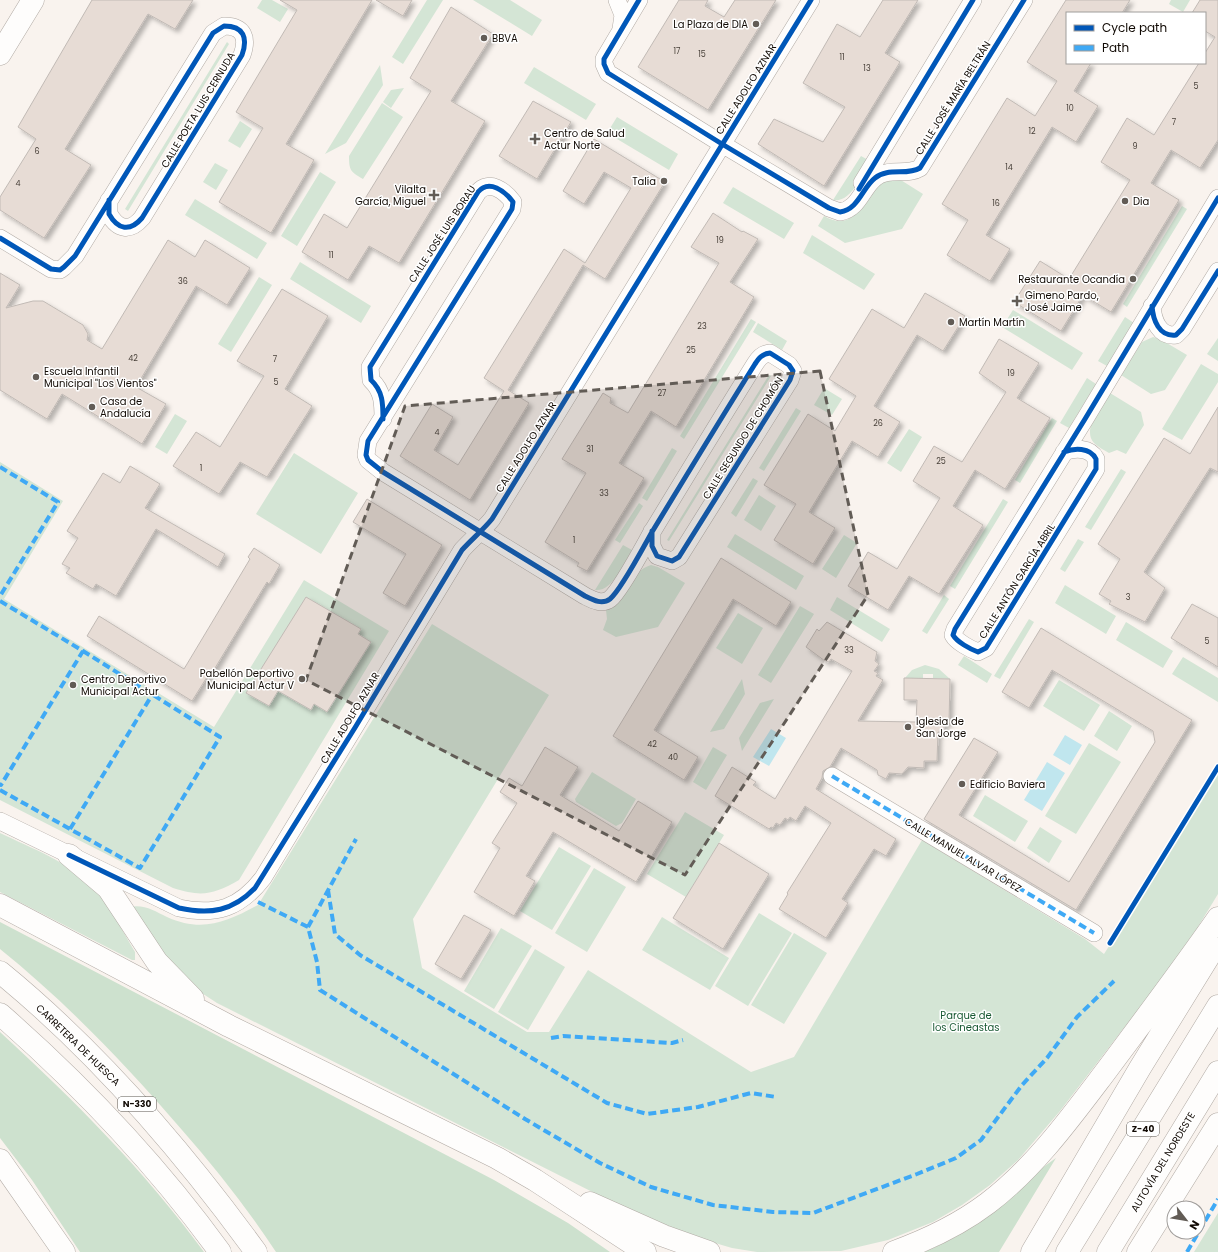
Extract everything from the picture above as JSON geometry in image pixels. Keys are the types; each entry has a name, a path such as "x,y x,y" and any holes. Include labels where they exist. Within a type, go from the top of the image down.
{"main road":[{"path":"0,54 33,0"},
{"path":"69,855 108,888 122,906 157,962 177,984 229,1026"},
{"path":"0,905 229,1026 496,1158 535,1180 645,1252"},
{"path":"894,1252 922,1242 956,1224 988,1203 1015,1179 1045,1148 1085,1099 1178,976 1218,918"},
{"path":"1032,1252 1140,1068 1218,942"},
{"path":"1032,1252 1218,954"},
{"name":"CARRETERA DE HUESCA","path":"0,972 70,1035 124,1090 178,1150 256,1252"},
{"name":"Z-40","path":"1067,1252 1218,1006"},
{"name":"N-330","path":"0,1014 62,1072 117,1128 166,1183 220,1252"},
{"name":"AUTOVÍA DEL NORDESTE","path":"1108,1252 1218,1072"},
{"path":"1138,1252 1218,1124"},
{"path":"0,1160 64,1252"},
{"path":"535,1180 664,1236 709,1252"}],"street":[{"path":"617,0 623,15 620,31"},
{"path":"622,0 632,0"},
{"path":"639,0 604,59 604,64 608,73 722,144 838,212 845,211 853,206 876,177 884,173 910,171"},
{"name":"CALLE ADOLFO AZNAR","path":"0,821 69,855 186,909 198,912 215,910 233,906 247,896 263,878 462,550 471,540 482,532 492,519 811,0"},
{"path":"845,211 973,0"},
{"name":"CALLE JOSÉ MARÍA BELTRÁN","path":"910,171 916,170 924,163 1024,0"},
{"name":"CALLE POETA LUIS CERNUDA","path":"0,238 55,270 60,270 68,264 86,238 213,33 224,26 238,29 244,36 246,45 242,55 142,218 133,226 101,230 86,238"},
{"path":"891,136 888,147 889,154 896,163 910,171"},
{"name":"CALLE JOSÉ LUIS BORAU","path":"382,419 383,405 378,386 371,380 369,372 374,358 478,192 482,187 488,186 497,188 509,195 513,202 512,209 409,378 382,419 367,445 366,455 368,460 383,472 482,532"},
{"name":"CALLE ANTÓN GARCÍA ABRIL","path":"1085,419 1083,435 1087,451 1096,459 1097,464 1093,474 986,648 978,652 974,651 955,639 954,632 1085,419 1218,198"},
{"path":"109,200 109,214 113,221 122,227"},
{"path":"1134,336 1147,331 1159,330 1172,336 1179,333 1218,271"},
{"path":"1152,306 1155,321 1159,330"},
{"name":"CALLE SEGUNDO DE CHOMÓN","path":"482,532 596,601 610,599 758,359 762,355 770,354 789,365 793,371 790,380 679,557 672,561 657,556"},
{"path":"378,386 387,387 397,385 409,378"},
{"path":"1064,452 1074,449 1087,451"},
{"path":"631,567 657,556 652,546 652,531"},
{"name":"CALLE MANUEL ALVAR LÓPEZ","path":"832,776 1094,933"}],"highlighted area":[{"path":"820,371 868,595 685,875 306,680 405,406"}],"green space":[{"path":"262,0 272,0 288,9 280,22 257,8"},
{"path":"427,0 443,0 403,64 392,57"},
{"path":"473,0 510,0 542,20 532,36"},
{"path":"1171,0 1190,0 1183,12 1169,4"},
{"path":"227,42 229,44 128,211 125,209"},
{"path":"380,65 383,85 346,143 325,154"},
{"path":"534,67 596,104 586,120 524,83"},
{"path":"404,88 391,108 383,102 391,90"},
{"path":"382,103 403,117 363,179 356,175 350,168 349,156"},
{"path":"617,117 678,154 669,170 607,133"},
{"path":"240,121 252,129 240,148 228,141"},
{"path":"861,156 870,161 860,180 846,197 840,200 833,200"},
{"path":"215,163 228,170 216,190 203,182"},
{"path":"320,172 336,182 297,246 281,236"},
{"path":"896,177 923,194 902,229 845,243 818,226 824,216 834,220 843,221 850,218 863,206 878,182"},
{"path":"733,187 794,223 784,239 723,203"},
{"path":"195,199 267,243 257,259 185,215"},
{"path":"1182,206 1187,209 1127,307 1123,304"},
{"path":"812,235 875,274 864,290 803,253"},
{"path":"300,262 371,306 361,323 290,279"},
{"path":"259,277 272,285 231,352 218,344"},
{"path":"1013,310 1083,353 1072,370 1002,327"},
{"path":"1125,317 1134,323 1107,366 1098,361"},
{"path":"751,319 756,322 684,439 680,436"},
{"path":"758,323 787,341 782,350 753,332"},
{"path":"1153,337 1160,339 1187,355 1165,390 1151,394 1121,375 1142,342"},
{"path":"1218,338 1218,361 1207,354"},
{"path":"1201,364 1218,374 1218,382 1182,440 1162,429"},
{"path":"769,375 771,376 669,541 667,540"},
{"path":"1087,378 1096,384 1069,428 1060,423"},
{"path":"824,388 842,399 832,415 814,405"},
{"path":"1110,393 1141,412 1144,425 1126,454 1117,450 1109,453 1094,443 1091,437 1090,431 1094,417"},
{"path":"796,408 801,411 764,471 759,468"},
{"path":"175,414 187,421 167,454 155,447"},
{"path":"1052,418 1057,421 1020,483 1015,480"},
{"path":"909,429 922,437 901,472 887,463"},
{"path":"672,448 677,451 647,501 642,498"},
{"path":"294,453 358,493 321,554 256,514"},
{"name":"Centro Deportivo Municipal Actur","path":"0,462 63,501 4,599 214,727 304,580 389,631 239,880 222,889 207,893 191,893 173,888 0,800"},
{"path":"1121,469 1126,472 1091,530 1085,527"},
{"path":"753,478 758,481 736,517 731,513"},
{"path":"759,495 776,506 761,531 744,520"},
{"path":"1003,499 1008,502 955,589 950,586"},
{"path":"639,503 643,506 620,543 615,540"},
{"path":"735,534 804,576 796,590 727,547"},
{"path":"844,535 857,543 836,578 822,569"},
{"path":"1078,539 1084,542 1065,572 1060,569"},
{"path":"623,545 632,550 622,569 613,582 601,589 595,590"},
{"path":"651,565 658,567 685,583 658,627 616,637 603,630 607,619 606,610 614,606 620,600 638,573"},
{"path":"1065,585 1116,616 1106,634 1055,603"},
{"path":"944,595 949,599 927,634 922,631"},
{"path":"837,597 890,629 882,642 830,610"},
{"path":"800,606 814,614 771,683 758,675"},
{"path":"738,613 763,628 742,664 716,648"},
{"path":"1029,619 1034,622 1000,679 994,676"},
{"path":"1126,622 1173,651 1163,668 1116,640"},
{"name":"Parque de los Cineastas","path":"432,624 549,695 413,919 422,968 527,1032 549,1032 588,970 751,1072 794,1057 922,840 1085,939 1104,954 1218,774 1218,894 1196,930 1150,994 1060,1111 1018,1160 990,1185 962,1205 933,1222 888,1240 841,1251 757,1252 732,1248 664,1228 217,1003 191,986 172,969 129,907 145,907 180,922 203,925 236,916 258,905"},
{"path":"964,656 992,674 987,683 958,665"},
{"path":"1183,657 1218,678 1218,702 1172,674"},
{"path":"925,665 939,669 950,679 933,678 933,674 923,674 923,678 905,678 912,670"},
{"path":"742,679 745,694 724,729 710,732"},
{"path":"1059,680 1100,705 1084,731 1043,706"},
{"path":"774,699 742,751 739,738 760,703"},
{"path":"1109,711 1132,726 1117,751 1094,736"},
{"path":"1089,743 1121,762 1076,834 1045,816"},
{"path":"713,747 727,755 706,790 693,782"},
{"path":"592,772 636,799 622,823 616,826 576,802 575,799"},
{"path":"985,795 1028,821 1015,842 973,816"},
{"path":"685,812 724,835 686,897 647,874"},
{"path":"1040,827 1062,841 1049,863 1027,848"},
{"path":"0,833 61,863 73,870 93,887 110,910 135,952 135,960 132,960 0,892"},
{"path":"559,847 591,866 552,930 520,911"},
{"path":"594,868 626,887 587,952 555,933"},
{"path":"759,913 792,933 748,1006 715,986"},
{"path":"662,917 729,958 710,990 642,950"},
{"path":"0,922 494,1180 568,1223 610,1252 276,1252 219,1174 139,1082 95,1035 49,991 0,949"},
{"path":"501,928 532,946 494,1009 464,991"},
{"path":"794,933 827,953 784,1024 751,1005"},
{"path":"535,949 565,967 528,1030 498,1012"},
{"path":"0,1032 82,1110 108,1137 157,1193 204,1252 80,1252 32,1180 0,1138"},
{"path":"1056,1158 999,1252 924,1252 940,1245 971,1227 994,1210 1037,1172"},
{"path":"1218,1213 1218,1252 1194,1252 1201,1240 1206,1240 1206,1232"}],"water":[{"path":"771,729 786,738 769,766 753,757"},
{"path":"1065,735 1082,745 1070,765 1053,755"},
{"path":"1047,762 1065,773 1042,811 1024,800"}],"building":[{"path":"92,0 193,0 175,29 148,14 65,149 91,165 44,238 0,210 0,197 36,139 18,127"},
{"path":"280,0 372,0 286,144 314,160 271,233 219,202 263,128 236,112 297,10"},
{"path":"376,0 412,0 403,16"},
{"path":"679,0 708,0 705,6 724,17 735,0 776,0 708,110 638,67"},
{"path":"883,0 918,0 885,53 900,62 824,186 758,144 774,119 823,142 845,107 803,83 837,24 860,37"},
{"path":"1066,0 1130,0 1123,12 1066,12 1066,64 1090,64 1074,91 1098,106 1076,142 1052,127 986,235 1010,249 990,281 947,255 968,220 942,204 1007,98 1035,116 1057,81 1027,62"},
{"path":"1200,0 1218,0 1218,140 1200,168 1171,150 1151,183 1179,200 1111,312 1083,295 1061,331 1014,302 1040,261 1069,279 1130,180 1101,162 1127,118 1154,135 1198,64 1206,64 1206,51 1215,37 1206,32 1206,12 1193,12"},
{"path":"451,7 493,34 451,101 485,121 399,263 369,246 348,280 302,252 324,214 347,228 431,91 410,78"},
{"name":"Centro de Salud Actur Norte","path":"533,101 571,122 537,179 499,156"},
{"path":"594,139 665,182 605,279 583,265 508,390 529,403 470,500 400,456 432,404 453,417 434,450 458,465 504,391 484,378 564,249 585,263 631,188 604,172 584,204 563,191"},
{"path":"713,213 742,232 743,231 758,239 730,282 754,297 676,427 651,411 619,463 644,478 587,571 577,566 579,563 545,542 586,473 562,459 603,393 611,398 610,403 628,413 719,263 691,247"},
{"path":"168,240 195,257 205,240 250,268 227,305 196,286 136,387 166,404 142,444 62,394 47,419 0,390 0,273 20,285 6,308 33,301 43,301 83,325 88,334 87,340 102,349"},
{"path":"282,289 328,316 285,389 312,406 267,477 240,462 219,494 173,466 196,432 220,447 264,376 237,361"},
{"path":"925,293 965,316 943,351 917,335 874,406 900,422 878,457 852,441 809,512 835,528 813,564 774,540 796,504 764,485 808,414 835,431 856,396 829,379 872,309 904,328"},
{"path":"999,339 1039,363 1017,398 1050,418 1005,489 975,470 953,506 983,525 939,594 909,576 888,610 848,586 868,552 897,569 940,498 913,481 934,446 962,462 1006,392 979,373"},
{"path":"1218,407 1218,472 1210,468 1144,572 1165,588 1145,622 1109,604 1111,601 1099,594 1120,559 1098,544 1164,438 1190,454"},
{"path":"130,466 160,484 145,508 225,554 218,567 156,529 116,596 96,584 93,589 66,573 70,568 62,564 78,538 67,531 103,473 120,483"},
{"path":"367,499 442,545 405,606 383,593 406,554 353,522"},
{"path":"254,548 280,565 269,584 267,582 209,678 207,677 192,701 87,636 99,616 184,669 250,559 248,557"},
{"path":"721,558 791,602 776,626 733,599 654,730 698,757 684,780 613,736"},
{"path":"306,597 361,629 358,634 371,642 327,712 314,704 311,710 278,691 269,706 246,693"},
{"path":"1192,604 1218,618 1218,667 1171,638"},
{"path":"827,622 877,652 875,661 879,664 874,671 878,673 876,676 883,680 858,721 916,722 917,700 904,700 904,678 950,679 949,723 944,723 944,732 938,732 937,761 924,761 924,768 908,767 902,774 889,773 886,779 878,775 877,770 841,748 830,767 823,771 822,778 816,789 896,839 886,856 874,849 842,899 848,903 826,938 779,909 788,894 787,893 831,823 805,806 796,821 790,817 788,820 785,818 780,825 776,823 773,828 771,827 769,829 715,796 732,767 756,782 753,785 775,799 852,671 831,659 829,662 825,661 806,647 817,629 819,631"},
{"name":"Edificio Baviera","path":"1041,628 1192,720 1076,910 924,819 974,738 998,752 959,815 1069,882 1155,742 1153,731 1052,670 1029,708 1002,692"},
{"path":"545,747 578,767 560,795 619,831 638,801 672,822 636,882 553,832 526,876 535,881 514,916 474,892 500,848 492,843 517,803 500,792 509,778 522,786"},
{"path":"719,843 769,874 723,949 673,918"},
{"path":"464,915 491,930 461,979 435,964"}],"marked path":[{"path":"0,467 58,502 0,596"},
{"path":"0,601 83,651 1,785 0,784"},
{"path":"0,790 140,868 220,737 83,651"},
{"path":"70,829 152,695"},
{"path":"832,776 1094,933"},
{"path":"308,927 356,839"},
{"path":"328,890 335,934 360,955 607,1103 647,1114 698,1107 751,1093 776,1097"},
{"path":"258,902 308,927 317,962 320,990 525,1119 600,1163 651,1187 713,1205 773,1212 813,1213 956,1158 981,1140 1022,1085 1047,1058 1077,1017 1114,981"},
{"path":"551,1038 563,1036 672,1043 683,1040"},
{"path":"1187,1252 1218,1199"}],"cycle path":[{"path":"639,0 604,59 604,64 608,73 722,144 829,208 840,212 852,207 871,182 880,175 920,168 1024,0"},
{"path":"69,855 179,908 190,910 211,911 229,906 247,896 255,888 356,726 462,550 492,519 811,0"},
{"path":"859,189 973,0"},
{"path":"0,238 51,269 60,270 64,267 75,256 213,33 224,26 236,28 240,31 243,34 245,43 242,55 142,218 133,226 120,226 109,214 109,200"},
{"path":"383,419 383,413 383,408 382,398 375,384 371,380 370,367 478,192 482,188 497,188 506,194 513,202 512,209 368,441 366,455 368,460 383,472 585,596 604,602 615,594 626,578 644,547 648,539 652,532 665,511 678,490 690,469 758,360 763,355 770,353 789,365 793,371 790,380 679,557 672,561 657,556 652,546 652,531"},
{"path":"1064,452 1068,451 1072,450 1077,449 1090,452 1096,459 1096,469 986,648 978,652 975,651 955,638 953,635 955,629 1085,419 1218,198"},
{"path":"1152,306 1154,317 1161,330 1170,335 1176,335 1182,329 1218,271"},
{"path":"1110,943 1218,767"}],"place":[{"name":"La Plaza de DIA","path":"756,24"},
{"name":"BBVA","path":"484,38"},
{"name":"Centro de Salud Actur Norte","path":"535,139"},
{"name":"Talía","path":"664,181"},
{"name":"Vilalta García, Miguel","path":"434,195"},
{"name":"Dia","path":"1125,201"},
{"name":"Restaurante Ocandía","path":"1133,279"},
{"name":"Gimeno Pardo, José Jaime","path":"1017,301"},
{"name":"Martín Martín","path":"951,322"},
{"name":"Escuela Infantil Municipal \"Los Vientos\"","path":"36,377"},
{"name":"Casa de Andalucía","path":"92,407"},
{"name":"Pabellón Deportivo Municipal Actur V","path":"302,679"},
{"name":"Centro Deportivo Municipal Actur","path":"73,685"},
{"name":"Iglesia de San Jorge","path":"908,727"},
{"name":"Edificio Baviera","path":"962,784"}]}
